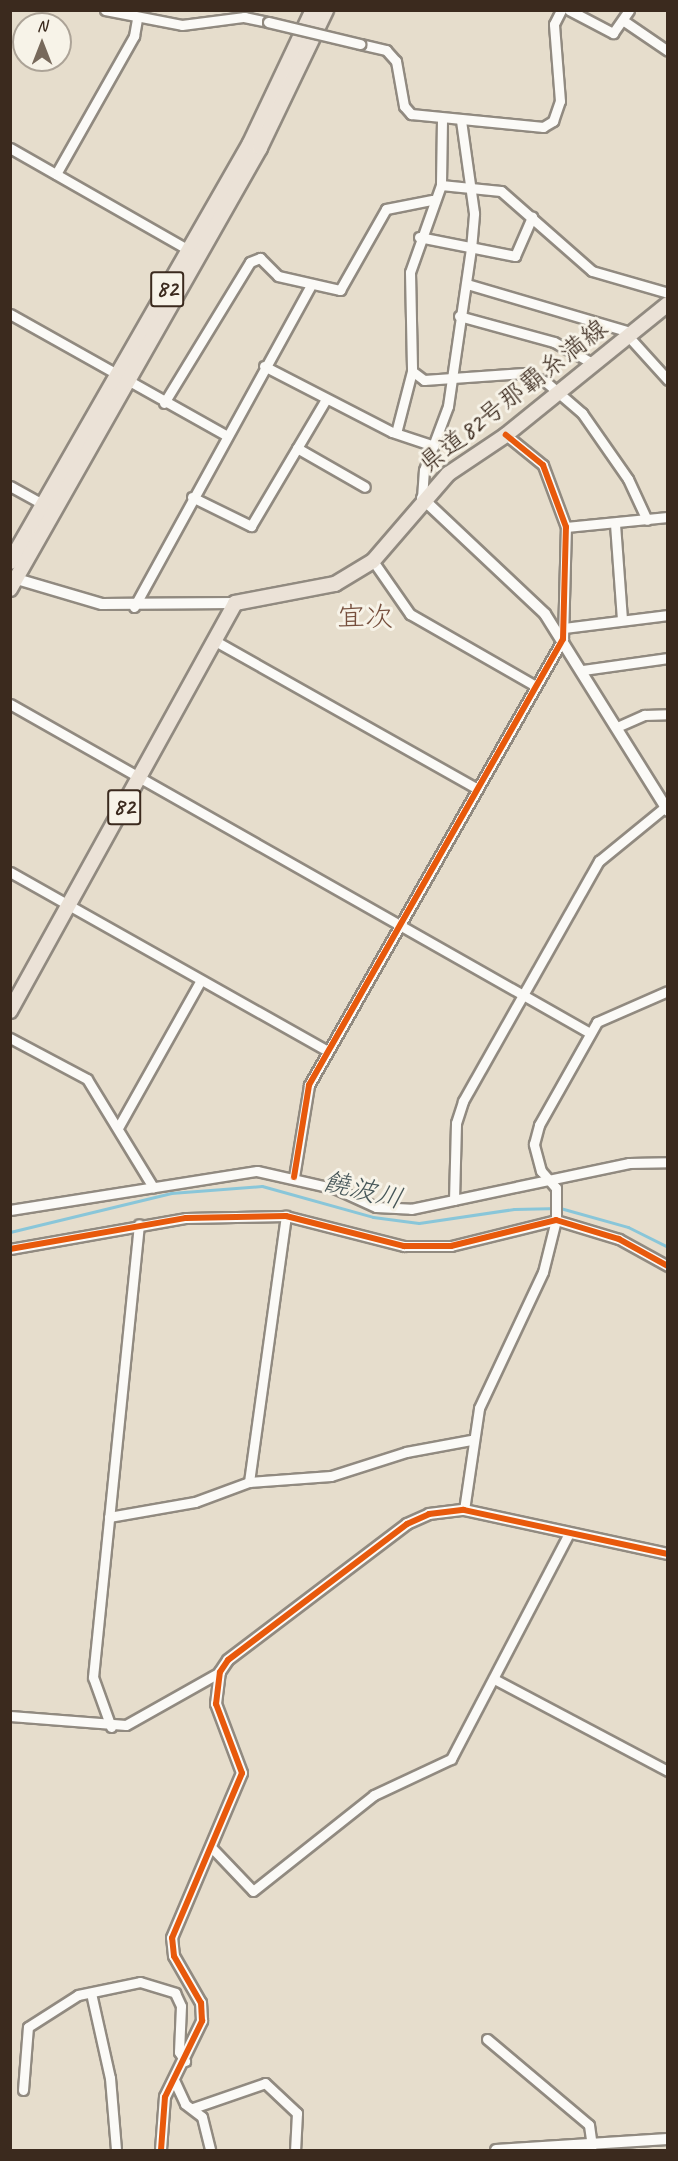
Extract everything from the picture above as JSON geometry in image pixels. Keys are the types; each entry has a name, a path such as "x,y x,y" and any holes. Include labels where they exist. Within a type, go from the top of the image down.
{"main road":[{"name":"82","path":"13,582 124,378 189,250 274,97 313,10"},
{"name":"82","path":"10,562 43,504 124,378 286,100 326,10"},
{"name":"県道82号那覇糸満線","path":"235,603 335,584 373,561 422,498 506,435 668,304"},
{"name":"82","path":"10,1011 217,642 235,603"}],"street":[{"path":"105,10 137,20 182,25 244,17 386,50 396,61 404,106 411,114 442,120 543,127 553,122 560,101 555,24 561,10"},
{"path":"569,10 613,33 624,21 629,10"},
{"path":"56,174 134,36 137,20"},
{"path":"624,21 668,51"},
{"path":"396,433 412,371 407,296 419,237 432,200 441,185 442,120"},
{"path":"454,1200 459,1111 599,861 666,809 563,633 422,498 421,480 434,446 451,379 471,249 471,188 461,120"},
{"path":"10,148 189,250"},
{"path":"441,185 501,191 592,271 668,292"},
{"path":"165,403 250,262 260,258 278,276 310,287 340,290 386,209 432,200"},
{"path":"419,237 515,256 532,217"},
{"path":"467,284 631,335 667,381"},
{"path":"134,607 264,366 310,287"},
{"path":"10,314 227,436"},
{"path":"459,316 555,342 594,364"},
{"path":"264,366 396,433 434,446"},
{"path":"412,371 424,380 524,373 560,392 582,413 628,479 647,519"},
{"path":"192,497 251,526 326,399"},
{"path":"294,1177 304,1102 328,1051 563,633 566,527 543,465 506,435"},
{"path":"297,448 365,487"},
{"path":"10,486 43,504"},
{"path":"566,527 615,524 668,516"},
{"path":"615,524 622,620"},
{"path":"373,561 410,614 534,685"},
{"path":"13,582 102,604 134,607 235,603"},
{"path":"563,633 622,620 668,615"},
{"path":"217,642 476,788"},
{"path":"583,670 668,658"},
{"path":"10,704 590,1033"},
{"path":"617,727 644,715 668,714"},
{"path":"10,872 328,1051"},
{"path":"118,1126 201,980"},
{"path":"464,1510 471,1440 479,1408 543,1272 556,1217 556,1188 541,1171 537,1135 590,1033 607,1014 668,990"},
{"path":"10,1038 87,1079 118,1126 153,1187"},
{"path":"10,1210 257,1171 294,1177 376,1207 411,1209 629,1163 668,1162"},
{"path":"249,1482 286,1216"},
{"path":"10,1249 139,1224 286,1216 404,1246 451,1246 556,1217 619,1239 668,1266"},
{"path":"111,1727 93,1677 139,1224"},
{"path":"109,1517 195,1502 249,1482 331,1476 406,1452 471,1440"},
{"path":"10,1716 111,1727 143,1719 220,1672 234,1654 407,1524 429,1514 464,1510 668,1554"},
{"path":"212,1848 253,1891 375,1795 451,1759 496,1680 569,1533"},
{"path":"161,2151 160,2118 174,2080 185,2061 201,2021 201,2003 174,1956 172,1938 242,1773 216,1704 220,1672"},
{"path":"496,1680 668,1772"},
{"path":"23,2090 28,2027 58,2005 91,1993 140,1982 175,1993 181,2006 179,2052 185,2061"},
{"path":"91,1993 110,2078 116,2151"},
{"path":"486,2039 589,2125 592,2146"},
{"path":"174,2080 211,2138 210,2151"},
{"path":"193,2108 265,2084 297,2113 295,2151"},
{"path":"496,2151 665,2141"}],"waterway":[{"name":"饒波川","path":"10,1232 171,1193 262,1186 373,1217 419,1223 514,1209 560,1208 628,1227 668,1247"}],"cycle path":[{"path":"294,1177 309,1085 563,639 566,527 543,465 506,435"},
{"path":"10,1249 186,1218 286,1216 404,1246 451,1246 556,1220 619,1239 668,1266"},
{"path":"161,2150 165,2097 202,2021 201,2003 174,1956 172,1938 242,1773 216,1704 220,1672 228,1660 407,1524 429,1514 464,1510 668,1554"}],"district":[{"name":"宜次","path":"365,617"}]}
